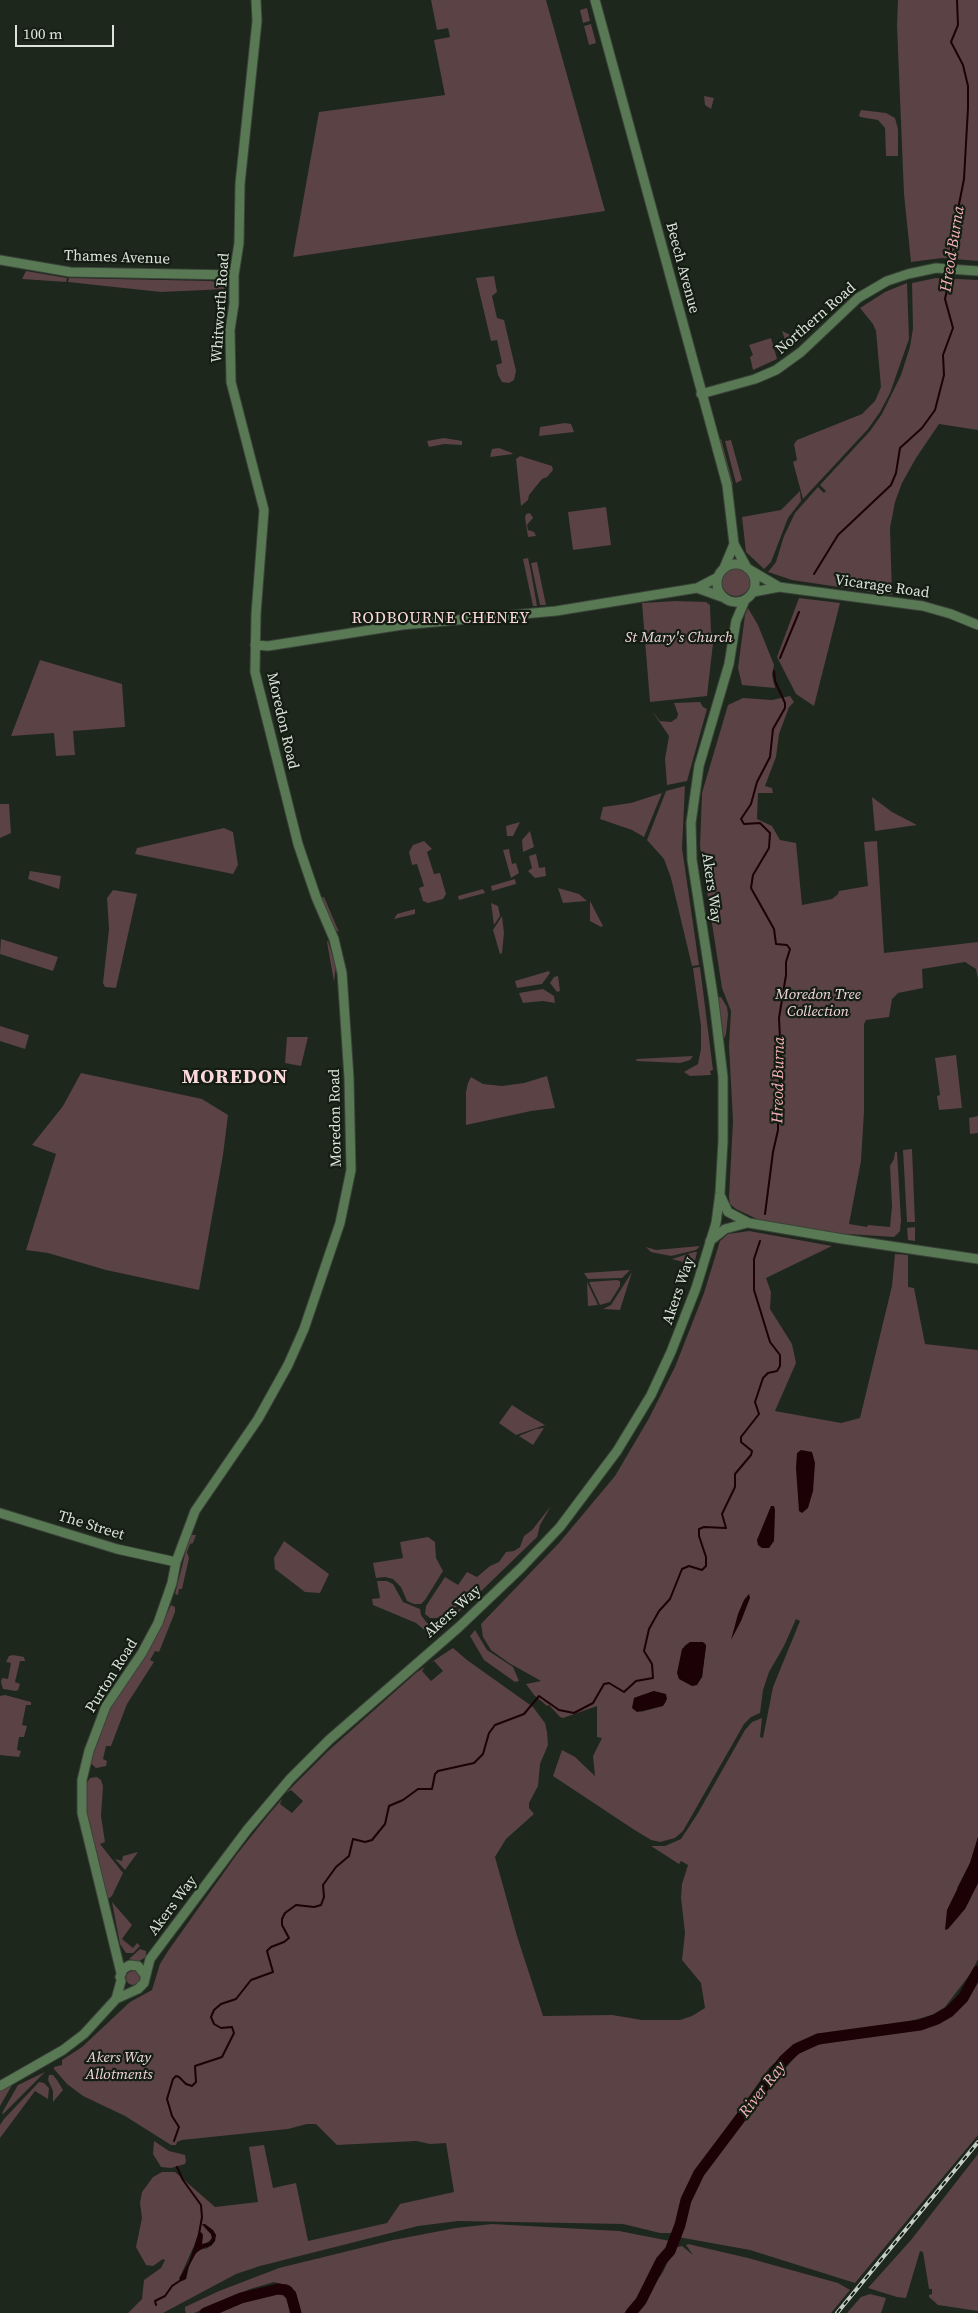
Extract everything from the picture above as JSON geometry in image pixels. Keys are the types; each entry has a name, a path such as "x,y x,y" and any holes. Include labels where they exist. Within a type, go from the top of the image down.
{"main road":[{"name":"Whitworth Road","path":"255,645 264,510 231,382 229,351 234,275 239,248 240,184 256,32 256,0"},
{"name":"Beech Avenue","path":"595,0 727,485 734,544 748,569"},
{"name":"Thames Avenue","path":"0,260 70,272 234,275"},
{"name":"Northern Road","path":"701,394 755,379 776,370 801,352 858,298 879,285 908,274 949,268 978,271"},
{"name":"Beech Avenue","path":"724,568 734,544"},
{"path":"255,645 268,646 402,625 520,616 697,588 718,577 724,568 736,564 748,569 755,580 753,592 745,600 736,602 697,588"},
{"name":"Vicarage Road","path":"748,569 779,587"},
{"path":"718,577 718,589 726,599 736,621"},
{"name":"Vicarage Road","path":"753,592 779,587 923,606 952,614 978,625"},
{"name":"Akers Way","path":"145,1975 150,1959 247,1830 290,1779 328,1740 450,1635 521,1568 560,1527 589,1491 629,1433 662,1372 692,1301 716,1220 720,1193 723,1141 723,1077 714,1002 695,879 691,832 696,782 729,664 736,621 745,600"},
{"name":"Moredon Road","path":"176,1562 188,1525 200,1502 258,1419 288,1365 304,1329 340,1223 352,1170 342,973 334,939 311,884 294,830 263,709 255,667 255,645"},
{"name":"Akers Way","path":"710,1241 727,1228 733,1218 720,1193"},
{"path":"749,1223 727,1228 719,1227 716,1220 722,1211 749,1223 843,1240 978,1259"},
{"name":"The Street","path":"0,1513 108,1547 176,1562"},
{"name":"Purton Road","path":"0,2086 75,2041 104,2015 116,1999 121,1977 100,1884 83,1822 81,1802 82,1780 100,1716 114,1692 150,1642 166,1600 176,1562"},
{"path":"116,1952 141,1968 145,1975 144,1983 134,1990 126,1988 121,1977 126,1967 134,1965"},
{"name":"Akers Way","path":"134,1965 150,1959"},
{"name":"Purton Road","path":"116,1999 134,1990"}],"green space":[{"path":"431,0 546,0 605,211 293,257 319,112 445,95 434,40 450,37 448,28 437,30"},
{"path":"898,0 978,0 978,261 942,258 911,262 904,194 897,26"},
{"path":"587,8 590,21 583,23 580,10"},
{"path":"591,24 596,43 589,45 584,26"},
{"path":"704,96 714,98 711,109 705,105"},
{"path":"861,110 886,113 895,118 898,129 898,156 886,156 885,128 878,120 860,117"},
{"path":"26,271 67,278 66,282 22,279"},
{"path":"494,276 497,292 492,296 497,318 504,320 516,371 514,380 509,383 502,382 498,375 496,365 502,363 497,340 491,341 476,278"},
{"path":"69,278 211,281 219,283 227,289 161,292 68,282"},
{"path":"936,278 978,280 978,430 939,424 902,483 895,502 890,528 892,595 792,580 768,572 776,562 784,536 795,513 818,487 824,493 826,491 820,485 870,431 882,414 901,375 910,347 913,328 912,283"},
{"path":"907,283 909,339 890,393 868,429 803,499 793,462 797,460 794,444 797,440 862,414 875,401 881,387 876,331 873,324 860,308 885,292"},
{"path":"782,331 801,340 788,348"},
{"path":"771,338 777,359 753,370 750,357 753,355 749,345"},
{"path":"565,423 571,424 574,432 539,436 540,427"},
{"path":"444,438 462,441 462,445 444,444 429,447 427,441"},
{"path":"721,439 733,484 731,485 719,440"},
{"path":"731,440 742,480 736,483 725,441"},
{"path":"499,448 513,454 490,457 492,449"},
{"path":"520,456 552,466 553,470 547,477 542,479 529,495 528,500 521,506 516,459"},
{"path":"800,491 801,501 788,518 771,562 764,569 746,552 742,517 781,510"},
{"path":"606,507 611,545 573,550 568,512"},
{"path":"530,513 533,518 527,525 528,530 534,532 536,536 528,537 525,518 526,514"},
{"path":"528,558 537,606 533,606 523,559"},
{"path":"537,562 546,605 540,605 531,563"},
{"path":"736,568 746,572 750,582 746,592 736,596 726,592 722,582 726,572"},
{"path":"799,598 840,603 814,706 796,694 777,657"},
{"name":"St Mary's Church","path":"706,602 710,605 711,631 714,635 707,696 650,702 642,603"},
{"path":"748,608 758,625 774,665 772,675 775,688 742,685 738,668 745,615"},
{"path":"40,660 122,684 125,727 73,731 75,755 56,756 54,733 11,736"},
{"name":"Moredon Tree Collection","path":"790,696 794,702 789,707 779,734 776,757 765,786 772,788 773,793 758,793 757,819 772,826 780,840 796,843 802,905 832,899 839,891 868,886 864,842 877,841 884,953 978,942 978,979 976,969 965,962 922,969 923,988 898,993 892,999 889,1017 866,1020 864,1024 864,1112 861,1161 849,1224 867,1227 868,1225 890,1227 892,1206 890,1166 895,1152 897,1152 901,1220 900,1231 894,1237 848,1234 847,1238 759,1220 730,1204 733,1121 729,1046 731,1011 722,988 700,846 702,793 728,705 743,698 772,700"},
{"path":"700,702 707,709 687,781 667,785 665,759 669,736 652,711 660,721 671,722 677,718 678,714 674,703"},
{"path":"685,786 682,848 699,965 692,966 671,878 664,859 647,840 666,791"},
{"path":"662,793 644,837 632,830 600,819 603,807 631,803"},
{"path":"872,797 892,812 917,825 875,831"},
{"path":"0,804 9,804 11,833 0,838"},
{"path":"520,822 513,836 507,836 506,826"},
{"path":"224,828 233,832 238,865 233,874 135,854 137,848"},
{"path":"530,831 534,847 523,852 522,840"},
{"path":"424,841 432,849 427,852 434,874 440,873 446,894 443,899 428,903 423,901 419,888 424,886 417,864 412,865 409,852 413,845"},
{"path":"509,849 512,864 516,863 519,873 511,878 503,850"},
{"path":"536,854 539,868 545,867 546,876 535,878 528,871 532,868 529,856"},
{"path":"30,871 61,876 59,889 28,879"},
{"path":"515,879 516,884 492,891 491,886"},
{"path":"558,888 579,894 587,901 563,903"},
{"path":"483,889 485,893 459,900 458,896"},
{"path":"113,890 137,894 116,988 105,987 103,983 109,929 107,898"},
{"path":"324,897 339,932 333,928 321,898"},
{"path":"590,901 603,926 601,927 590,921"},
{"path":"491,903 498,906 500,916 494,925"},
{"path":"415,909 415,914 394,919 397,914"},
{"path":"502,916 504,933 502,953 500,954 493,930"},
{"path":"1,939 58,957 53,971 0,954"},
{"path":"327,942 336,966 334,982"},
{"path":"700,967 713,1070 710,1071 711,1075 690,1076 684,1072 698,1064 701,1049 701,1026 693,968"},
{"path":"549,971 550,973 542,984 517,988 515,981"},
{"path":"558,976 560,991 557,992 550,983 554,977"},
{"path":"543,989 554,996 555,1003 543,1001 523,1003 519,993"},
{"path":"718,997 721,997 727,1007 728,1015 724,1039"},
{"path":"0,1026 29,1035 25,1049 0,1041"},
{"path":"287,1037 308,1037 301,1066 285,1063"},
{"path":"956,1055 962,1108 939,1110 937,1096 940,1095 935,1058"},
{"path":"693,1056 690,1060 680,1063 636,1061 637,1059"},
{"path":"81,1073 202,1099 228,1115 223,1155 199,1290 106,1270 48,1253 26,1250 56,1154 32,1145 63,1106"},
{"path":"547,1076 555,1108 531,1111 466,1125 466,1092 471,1077 483,1084 502,1086 524,1083"},
{"path":"978,1116 978,1133 970,1134 969,1118"},
{"path":"912,1149 915,1222 907,1222 903,1150"},
{"path":"915,1227 915,1241 908,1240 907,1228"},
{"name":"Akers Way Allotments","path":"749,1231 832,1246 766,1278 771,1292 770,1309 792,1344 796,1363 775,1411 841,1423 860,1418 892,1286 895,1254 908,1255 908,1287 914,1288 925,1344 978,1350 978,1837 970,1863 957,1888 965,1909 978,1883 978,1959 971,1973 945,2007 932,2015 907,2022 844,2031 805,2041 789,2050 769,2068 693,2176 675,2233 660,2233 623,2224 458,2221 418,2226 260,2266 236,2274 163,2313 128,2313 142,2299 144,2280 161,2268 165,2260 163,2259 153,2266 146,2265 136,2247 142,2218 140,2203 142,2192 153,2177 162,2172 175,2172 215,2207 258,2202 249,2147 264,2145 273,2188 296,2183 308,2241 387,2223 400,2204 454,2192 446,2143 430,2144 416,2141 337,2145 316,2124 307,2124 288,2129 182,2140 177,2142 176,2145 171,2145 125,2116 83,2096 67,2084 54,2069 54,2067 62,2065 62,2060 82,2047 130,2002 152,1990 160,1964 168,1951 237,1854 282,1799 280,1804 292,1813 303,1801 291,1790 286,1793 328,1751 417,1672 425,1667 422,1671 431,1681 443,1671 434,1661 430,1663 453,1648 533,1707 545,1723 548,1745 540,1764 538,1786 529,1803 529,1808 534,1814 506,1839 495,1857 517,1936 543,2016 612,2015 642,2020 680,2020 692,2016 705,2008 701,1983 682,1960 685,1933 681,1898 682,1884 688,1865 681,1861 679,1864 651,1846 665,1846 681,1839 745,1730 752,1722 762,1718 760,1737 763,1738 773,1687 800,1621 796,1619 784,1646 769,1672 763,1690 760,1713 751,1717 744,1724 683,1831 675,1838 660,1842 651,1840 633,1829 553,1776 562,1750 575,1757 595,1776 593,1756 602,1738 597,1737 597,1706 563,1718 560,1717 549,1705 547,1706 534,1695 526,1684 541,1681 509,1663 491,1650 483,1637 481,1624 559,1543 615,1476 648,1420 675,1367 704,1293 720,1241 728,1234","holes":["690,1642 705,1643 706,1645 702,1677 694,1686 684,1646","654,1691 666,1702 662,1706 641,1712 634,1698","202,2225 216,2235 208,2248 199,2250 191,2259 186,2279 179,2279 193,2248 201,2241 202,2244 206,2244 212,2238 211,2234"]},
{"path":"700,1246 696,1250 671,1256 651,1252 646,1247 656,1250"},
{"path":"697,1252 694,1265 691,1268 682,1267 683,1262 672,1259"},
{"path":"630,1270 622,1278 588,1279 584,1273"},
{"path":"632,1272 620,1310 603,1309 611,1305"},
{"path":"620,1281 620,1286 610,1302 600,1305 589,1282"},
{"path":"587,1282 598,1305 588,1306"},
{"path":"512,1405 545,1425 516,1435 499,1423"},
{"path":"544,1428 533,1445 519,1436 536,1429"},
{"path":"551,1506 540,1525 537,1537 472,1600 466,1601 437,1618 430,1618 425,1614 426,1606 445,1577 458,1585 467,1572 477,1577 490,1566 499,1562 506,1552 514,1551 520,1547 524,1536 532,1530"},
{"path":"190,1535 196,1535 187,1552 189,1558 182,1589 179,1589 178,1595 175,1594"},
{"path":"428,1537 435,1542 436,1558 443,1571 425,1600 421,1604 414,1604 407,1601 401,1587 393,1579 385,1577 376,1578 373,1563 403,1558 400,1542"},
{"path":"284,1541 329,1574 320,1593 305,1592 275,1569 274,1558"},
{"path":"377,1581 387,1581 393,1584 403,1602 420,1609 421,1615 427,1623 441,1621 467,1604 439,1631 428,1633 416,1623 373,1605 372,1599 380,1598"},
{"path":"171,1605 175,1607 175,1612 159,1652 155,1651 150,1660 154,1662 127,1704 111,1746 106,1746 103,1759 107,1761 106,1766 96,1768 89,1762 103,1718 153,1643"},
{"path":"475,1630 487,1650 513,1667 519,1681 515,1682 484,1660 470,1636"},
{"path":"9,1656 24,1657 25,1661 20,1661 15,1682 20,1684 16,1691 3,1689 1,1682 2,1678 8,1679 11,1663 6,1662"},
{"path":"5,1695 31,1702 31,1705 26,1705 22,1725 27,1726 24,1737 19,1737 17,1750 21,1751 19,1757 0,1755 0,1696"},
{"path":"97,1777 101,1780 103,1786 101,1816 105,1842 100,1844 123,1873 112,1896 108,1899 87,1819 86,1784 90,1778"},
{"path":"138,1852 125,1870 115,1859 122,1861 123,1856"},
{"path":"112,1902 132,1925 122,1939 133,1948 137,1943 140,1946 133,1953 126,1953 120,1944"},
{"path":"140,1949 146,1951 146,1957 138,1962 129,1959"},
{"path":"130,1971 136,1971 140,1978 136,1985 130,1985 126,1981 126,1975"},
{"path":"978,1978 978,2135 855,2283 750,2250 678,2237 690,2199 702,2175 750,2109 797,2055 811,2047 825,2043 939,2022 963,2005"},
{"path":"45,2072 3,2114 2,2113 18,2085"},
{"path":"49,2075 53,2075 63,2090 53,2102 53,2091 48,2080"},
{"path":"39,2082 44,2083 49,2088 48,2099 35,2091 0,2138 0,2125 4,2119"},
{"path":"12,2085 0,2106 0,2091"},
{"path":"154,2141 169,2151 185,2155 185,2164 171,2168 161,2167 153,2154"},
{"path":"978,2154 978,2311 938,2305 929,2297 932,2294 932,2289 929,2289 923,2252 920,2251 906,2298 868,2288 911,2240"},
{"path":"492,2224 619,2231 670,2241 650,2273 639,2298 624,2313 301,2313 292,2287 274,2282 250,2289 194,2313 186,2313 185,2310 185,2307 219,2291 279,2268 393,2240 456,2228"},
{"path":"686,2245 748,2258 838,2283 850,2290 831,2313 634,2313 663,2272 674,2248 682,2246 693,2255"},
{"path":"280,2292 287,2299 290,2313 220,2313 247,2301"},
{"path":"870,2294 886,2298 881,2313 847,2313 861,2297"}],"shaded area":[{"path":"801,1450 812,1452 815,1463 813,1491 808,1508 802,1513 799,1511 796,1468 797,1453"},
{"path":"771,1506 774,1506 775,1510 774,1541 769,1548 762,1548 758,1545 757,1540"},
{"path":"749,1594 750,1598 741,1621 731,1640 738,1614"},
{"path":"690,1642 703,1642 706,1646 702,1677 697,1685 692,1686 679,1679 677,1673 682,1649"},
{"path":"654,1691 666,1694 667,1699 663,1706 637,1712 632,1708 634,1698"},
{"path":"978,1837 978,1883 965,1909 945,1930 947,1910 970,1863"},
{"path":"202,2224 213,2230 216,2235 215,2241 211,2246 203,2248 196,2253 188,2268 186,2279 182,2281 179,2279 189,2262 198,2234 201,2232 203,2235 202,2244 210,2242 212,2238 211,2234"}],"waterway":[{"name":"Hreod Burna","path":"951,266 951,245 964,179 968,108 968,86 963,65 951,42 958,25 957,0"},
{"name":"Hreod Burna","path":"814,574 838,535 891,485 896,473 900,448 922,428 935,410 944,375 943,355 953,328 945,299 951,271"},
{"name":"Hreod Burna","path":"780,658 799,612"},
{"name":"Hreod Burna","path":"765,1214 773,1152 778,1130 781,1059 779,1018 786,975 786,962 790,949 787,945 776,944 774,929 751,888 753,875 769,848 770,833 760,823 744,824 741,819 751,804 757,782 770,757 773,729 785,708 785,703 775,681 774,671"},
{"name":"Hreod Burna","path":"174,2141 179,2127 172,2116 167,2099 173,2079 176,2076 179,2077 186,2084 192,2086 196,2082 195,2066 222,2057 234,2033 232,2027 221,2028 214,2024 211,2017 214,2010 221,2004 236,1999 251,1980 273,1972 267,1951 289,1938 282,1925 285,1913 296,1905 314,1907 321,1905 324,1897 323,1885 336,1867 349,1856 353,1839 365,1842 372,1840 385,1824 389,1806 403,1800 418,1789 432,1789 435,1774 438,1771 474,1763 483,1754 489,1733 495,1725 524,1714 539,1696 559,1710 574,1713 593,1703 604,1684 609,1683 624,1692 636,1681 653,1678 652,1664 644,1651 649,1629 659,1611 670,1599 682,1569 689,1566 702,1570 706,1566 706,1557 699,1536 699,1529 704,1527 726,1528 722,1514 735,1487 735,1474 751,1455 752,1451 741,1442 741,1437 759,1414 755,1402 763,1378 768,1373 777,1371 780,1366 780,1355 770,1342 754,1290 754,1259 760,1241"},
{"name":"River Ray","path":"631,2313 641,2301 661,2261 670,2251 680,2225 686,2200 699,2173 784,2060 796,2049 818,2039 920,2025 937,2019 949,2012 963,1998 978,1971"},
{"name":"Hreod Burna","path":"177,2167 183,2180 201,2205 202,2217 199,2234"},
{"name":"Hreod Burna","path":"156,2305 155,2301 165,2296 172,2286 181,2280"},
{"name":"River Ray","path":"205,2313 241,2298 278,2289 286,2290 291,2295 296,2313"}],"railway":[{"path":"837,2313 978,2142"}],"district":[{"name":"RODBOURNE CHENEY","path":"441,619"},
{"name":"MOREDON","path":"235,1078"}]}
